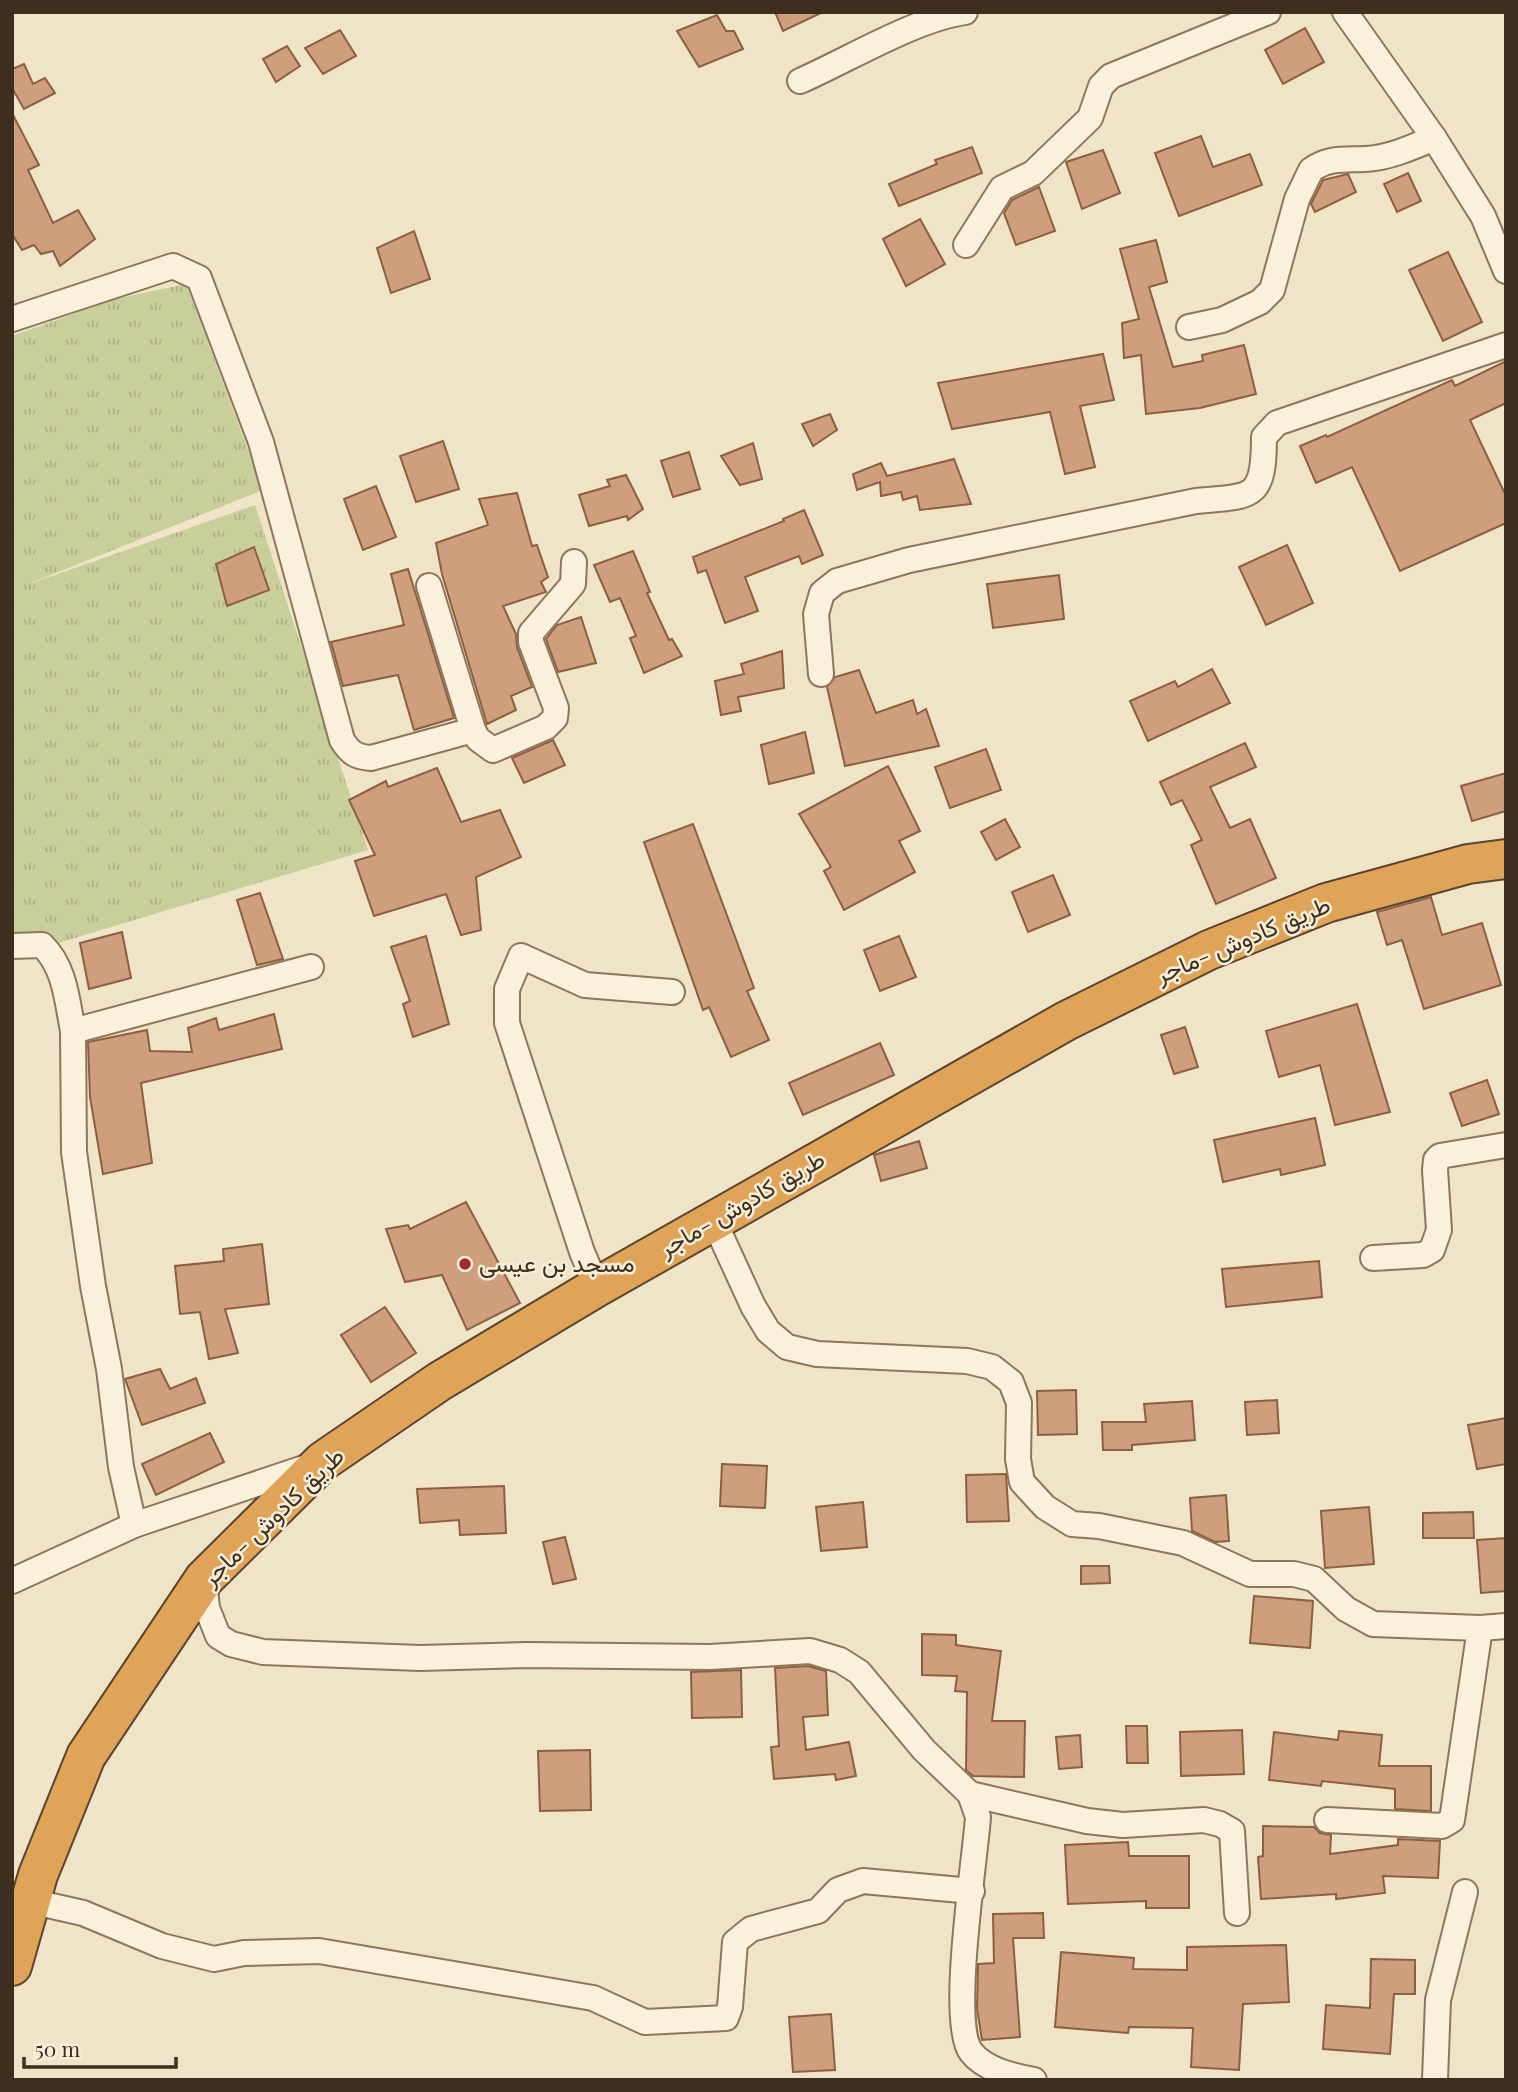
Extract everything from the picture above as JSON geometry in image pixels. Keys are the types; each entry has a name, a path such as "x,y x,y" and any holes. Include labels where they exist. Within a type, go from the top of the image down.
{"highway":[{"name":"طريق كادوش -ماجر","path":"12,1966 30,1900 86,1756 204,1579 323,1461 440,1381 597,1287 961,1078 1209,950 1326,903 1468,864 1506,859"}],"street":[{"path":"800,81 883,41 947,15 965,12"},
{"path":"966,245 1002,188 1033,173 1090,118 1101,86 1111,76 1268,12"},
{"path":"1345,12 1434,138 1483,216 1506,271"},
{"path":"1189,327 1222,320 1260,302 1272,289 1297,199 1311,170 1335,160 1364,159 1402,151 1434,138"},
{"path":"12,319 173,266 199,278 261,442 342,740 348,751 358,757 371,758 473,730"},
{"path":"821,674 816,614 822,593 837,581 909,560 1196,501 1240,497 1254,490 1263,479 1264,437 1277,423 1506,345"},
{"path":"429,586 473,730 478,739 493,750 545,727 555,718 556,708 531,642 531,634 573,584 574,562"},
{"path":"12,946 42,945 53,955 60,969 73,1031 74,1152 93,1286 109,1369 121,1467 134,1525"},
{"path":"597,1287 582,1252 507,1023 507,989 521,956 585,985 672,992"},
{"path":"73,1031 311,967"},
{"path":"1373,1258 1423,1255 1432,1250 1439,1230 1435,1170 1436,1160 1440,1156 1506,1145"},
{"path":"714,1221 753,1307 768,1331 787,1347 817,1354 967,1361 992,1367 1010,1382 1019,1403 1018,1459 1022,1482 1045,1507 1072,1524 1112,1528 1183,1543 1250,1574 1294,1574 1314,1579 1346,1609 1373,1624 1480,1628 1506,1626"},
{"path":"12,1581 134,1525 323,1461"},
{"path":"204,1579 207,1608 218,1636 231,1644 263,1652 420,1658 527,1655 710,1657 810,1651 824,1654 859,1672 924,1750 970,1794 978,1817 962,1983 965,2040 972,2053 988,2066 1034,2080"},
{"path":"1327,1819 1441,1826 1452,1820 1480,1628"},
{"path":"970,1794 1087,1821 1123,1825 1204,1821 1220,1824 1231,1831 1237,1913"},
{"path":"30,1900 83,1913 181,1953 214,1959 244,1953 319,1951 593,1998 645,2022 726,2018 730,2007 735,1942 751,1928 818,1910 838,1890 847,1886 863,1881 972,1891"},
{"path":"1435,2080 1438,2000 1465,1892"}],"green space":[{"path":"186,284 263,490 26,585 255,505 368,850 58,943 12,945 12,336 115,299"}],"building":[{"path":"775,12 823,12 783,31"},
{"path":"717,15 726,31 734,31 743,49 699,67 677,31"},
{"path":"1305,28 1324,62 1283,84 1265,50"},
{"path":"340,30 356,56 323,74 305,48"},
{"path":"287,46 300,66 276,82 263,59"},
{"path":"24,64 33,84 45,78 55,93 24,109 12,88 12,69"},
{"path":"12,113 39,165 28,170 53,223 78,210 95,239 60,266 53,251 41,254 34,245 22,250 12,234"},
{"path":"1201,136 1213,167 1250,154 1262,185 1179,216 1155,153"},
{"path":"972,147 982,173 899,206 889,184 937,164 935,160"},
{"path":"1103,150 1120,193 1082,209 1066,162"},
{"path":"1408,173 1421,201 1397,212 1384,184"},
{"path":"1348,174 1356,192 1315,212 1311,204 1323,180"},
{"path":"1039,187 1055,231 1016,245 1004,213 1012,200"},
{"path":"920,219 945,264 906,286 883,239"},
{"path":"414,231 430,279 391,293 377,248"},
{"path":"1156,240 1167,282 1149,287 1173,367 1203,361 1202,355 1244,345 1256,394 1200,408 1146,414 1141,355 1124,358 1122,323 1139,319 1120,249"},
{"path":"1448,252 1482,322 1443,341 1409,270"},
{"path":"1103,354 1114,400 1080,406 1095,467 1065,474 1050,412 952,429 938,383"},
{"path":"1506,361 1506,403 1470,420 1506,496 1506,523 1400,571 1352,467 1316,483 1300,446 1326,435 1327,437 1452,380 1455,386"},
{"path":"830,414 837,430 813,446 802,424"},
{"path":"443,441 459,489 416,502 400,456"},
{"path":"753,443 762,479 740,485 721,456"},
{"path":"689,452 700,489 673,497 661,461"},
{"path":"954,459 971,504 920,510 917,496 903,500 901,492 881,496 880,482 857,490 853,474 881,463 887,476"},
{"path":"626,475 643,509 628,520 627,516 589,526 579,495 610,486 607,480"},
{"path":"376,486 396,537 363,550 344,499"},
{"path":"517,493 532,546 537,545 548,577 541,582 546,592 503,606 516,634 517,647 532,687 511,696 516,710 487,724 442,574 436,543 488,525 479,499"},
{"path":"804,510 823,555 802,564 799,556 745,577 758,611 725,623 706,570 698,573 693,557 784,521 783,519"},
{"path":"1287,545 1313,603 1266,625 1239,567"},
{"path":"254,547 269,590 227,606 216,564"},
{"path":"633,551 650,592 647,593 669,640 672,639 682,656 644,673 630,638 636,636 620,598 610,602 594,565"},
{"path":"408,569 454,718 414,730 398,675 343,686 331,642 404,625 391,574"},
{"path":"1059,575 1064,619 993,628 987,584"},
{"path":"581,617 596,663 558,672 546,639 557,625"},
{"path":"782,651 784,688 738,697 741,711 721,715 715,681 744,674 741,664"},
{"path":"1212,669 1230,703 1148,741 1130,701 1175,681 1178,687"},
{"path":"859,670 876,713 913,700 917,714 926,709 939,746 845,766 827,687 835,677"},
{"path":"805,732 814,773 769,784 761,745"},
{"path":"553,740 565,765 524,783 512,758"},
{"path":"1245,743 1256,767 1210,787 1230,828 1250,819 1276,878 1216,904 1191,845 1202,840 1182,800 1171,805 1160,782"},
{"path":"986,749 1001,790 950,808 935,767"},
{"path":"888,766 920,831 899,841 915,872 844,910 824,871 831,867 799,814"},
{"path":"437,768 461,822 500,810 521,857 476,877 481,930 461,935 446,894 374,916 355,861 375,855 349,800 386,781 388,787"},
{"path":"1506,773 1506,811 1472,821 1461,786"},
{"path":"1005,819 1020,847 996,860 981,832"},
{"path":"693,824 754,988 747,991 769,1040 731,1057 709,1007 703,1010 644,842"},
{"path":"1053,875 1070,915 1028,932 1012,892"},
{"path":"260,893 283,959 257,965 237,900"},
{"path":"1431,897 1442,935 1482,923 1501,985 1424,1009 1402,940 1387,945 1377,912"},
{"path":"122,932 131,978 89,989 80,943"},
{"path":"426,936 449,1024 413,1037 403,1004 410,1001 391,947"},
{"path":"899,936 916,977 880,991 864,950"},
{"path":"1357,1004 1390,1112 1335,1125 1320,1065 1279,1077 1266,1031"},
{"path":"274,1014 282,1049 141,1083 152,1163 103,1174 90,1097 88,1042 147,1030 150,1051 192,1052 188,1028 216,1018 219,1030"},
{"path":"1185,1027 1198,1067 1174,1074 1161,1035"},
{"path":"880,1043 894,1075 803,1115 789,1083"},
{"path":"1487,1080 1499,1114 1462,1126 1450,1093"},
{"path":"1315,1118 1325,1165 1281,1175 1280,1169 1223,1182 1214,1140"},
{"path":"919,1141 927,1168 881,1181 874,1155"},
{"path":"466,1202 520,1303 467,1330 442,1275 405,1282 386,1229 408,1225 410,1229"},
{"path":"262,1244 269,1304 225,1309 238,1353 209,1359 200,1312 180,1314 175,1266 224,1261 223,1249"},
{"path":"1319,1261 1322,1297 1226,1307 1222,1269"},
{"path":"385,1307 416,1353 371,1382 341,1335"},
{"path":"160,1369 170,1389 196,1378 205,1403 142,1425 125,1379"},
{"path":"1076,1390 1077,1434 1038,1435 1037,1391"},
{"path":"1277,1400 1279,1433 1247,1435 1245,1402"},
{"path":"1192,1401 1195,1440 1132,1445 1132,1450 1103,1450 1102,1422 1146,1422 1144,1404"},
{"path":"1506,1418 1506,1464 1477,1469 1468,1425"},
{"path":"210,1433 224,1462 156,1495 142,1464"},
{"path":"722,1464 767,1466 765,1508 720,1506"},
{"path":"1006,1474 1009,1521 967,1522 966,1475"},
{"path":"504,1486 506,1533 460,1535 459,1520 420,1523 417,1489"},
{"path":"1226,1495 1229,1541 1215,1542 1192,1531 1190,1498"},
{"path":"863,1502 867,1547 821,1551 816,1507"},
{"path":"1369,1507 1374,1564 1325,1568 1321,1511"},
{"path":"1473,1512 1474,1538 1423,1538 1423,1513"},
{"path":"565,1537 576,1579 553,1584 543,1542"},
{"path":"1506,1538 1506,1591 1481,1593 1477,1540"},
{"path":"1081,1566 1109,1566 1110,1583 1081,1584"},
{"path":"1254,1596 1313,1601 1310,1648 1250,1643"},
{"path":"922,1634 956,1635 956,1645 1001,1651 992,1721 1025,1721 1024,1777 973,1776 966,1770 967,1692 955,1691 957,1676 922,1675"},
{"path":"808,1666 826,1671 828,1715 803,1717 806,1750 849,1742 856,1776 836,1780 835,1774 774,1779 771,1747 779,1746 775,1668"},
{"path":"741,1670 742,1717 692,1718 691,1672"},
{"path":"1126,1726 1147,1726 1148,1763 1127,1763"},
{"path":"1242,1730 1244,1774 1181,1776 1180,1732"},
{"path":"1339,1731 1382,1735 1379,1766 1431,1766 1431,1811 1395,1809 1395,1789 1322,1781 1321,1786 1269,1780 1274,1732 1338,1740"},
{"path":"1080,1735 1082,1767 1059,1769 1056,1737"},
{"path":"590,1750 591,1810 540,1811 538,1751"},
{"path":"1263,1826 1314,1827 1320,1833 1331,1835 1330,1854 1398,1845 1398,1839 1440,1841 1438,1878 1383,1876 1385,1893 1336,1899 1336,1894 1261,1899 1258,1857 1263,1856"},
{"path":"1128,1842 1129,1856 1189,1856 1189,1908 1146,1908 1146,1901 1068,1904 1065,1845"},
{"path":"1043,1913 1044,1938 1013,1938 1020,2037 982,2040 977,2009 978,1964 994,1963 993,1914"},
{"path":"1286,1945 1289,2002 1243,2004 1239,2070 1191,2067 1193,2028 1129,2027 1128,2033 1055,2027 1061,1952 1134,1958 1133,1969 1187,1970 1187,1947"},
{"path":"1371,1959 1415,1960 1415,1994 1394,1994 1390,2054 1323,2049 1326,2005 1370,2008"},
{"path":"831,2014 835,2070 793,2072 789,2017"}],"place":[{"name":"مسجد بن عيسى","path":"465,1264"}]}
